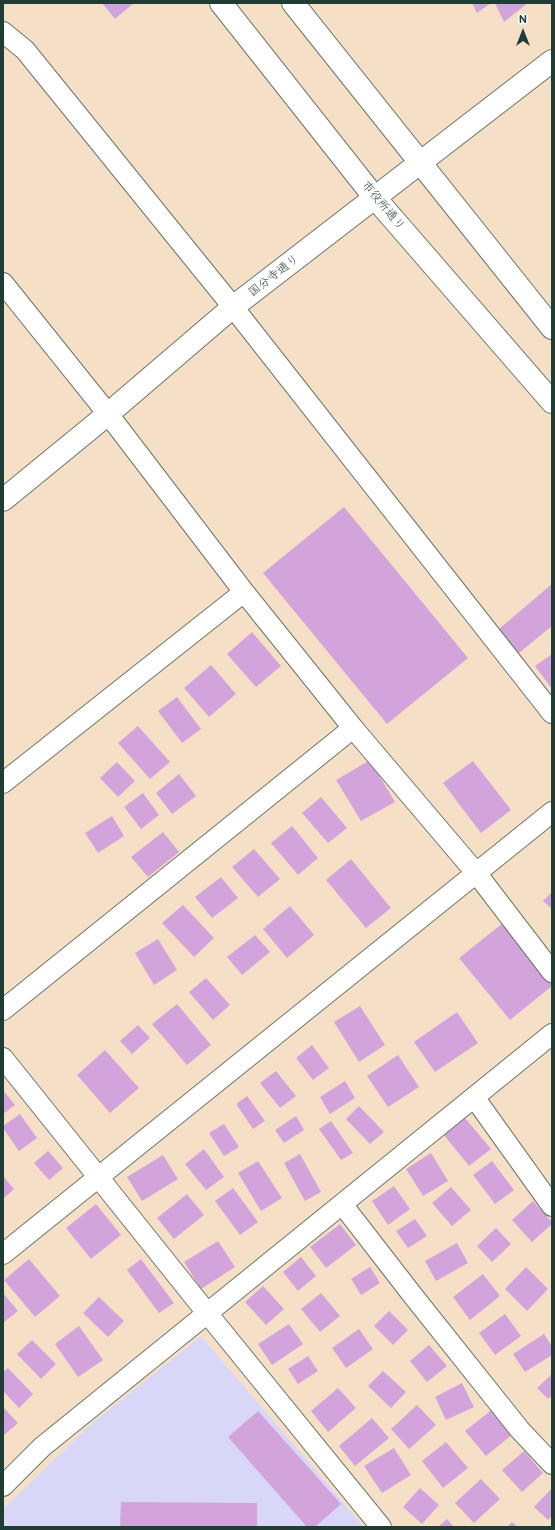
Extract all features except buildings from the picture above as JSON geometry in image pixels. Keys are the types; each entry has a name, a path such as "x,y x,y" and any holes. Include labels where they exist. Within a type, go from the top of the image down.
{"street":[{"name":"市役所通り","path":"221,3 375,198 552,402"},
{"path":"293,3 552,328"},
{"path":"3,32 25,50 233,307 552,713"},
{"name":"国分寺通り","path":"3,500 108,414 233,307 552,60"},
{"path":"3,283 108,414 244,592 353,728 477,874 552,972"},
{"path":"3,783 244,592"},
{"path":"3,1010 353,728"},
{"path":"3,1254 477,874 552,812"},
{"path":"3,1486 42,1447 552,1034"},
{"path":"3,1058 207,1314 381,1527"},
{"path":"474,1097 552,1206"},
{"path":"342,1204 520,1430 552,1464"}],"shaded area":[{"path":"201,1336 364,1527 3,1527 3,1509 90,1425"}]}
